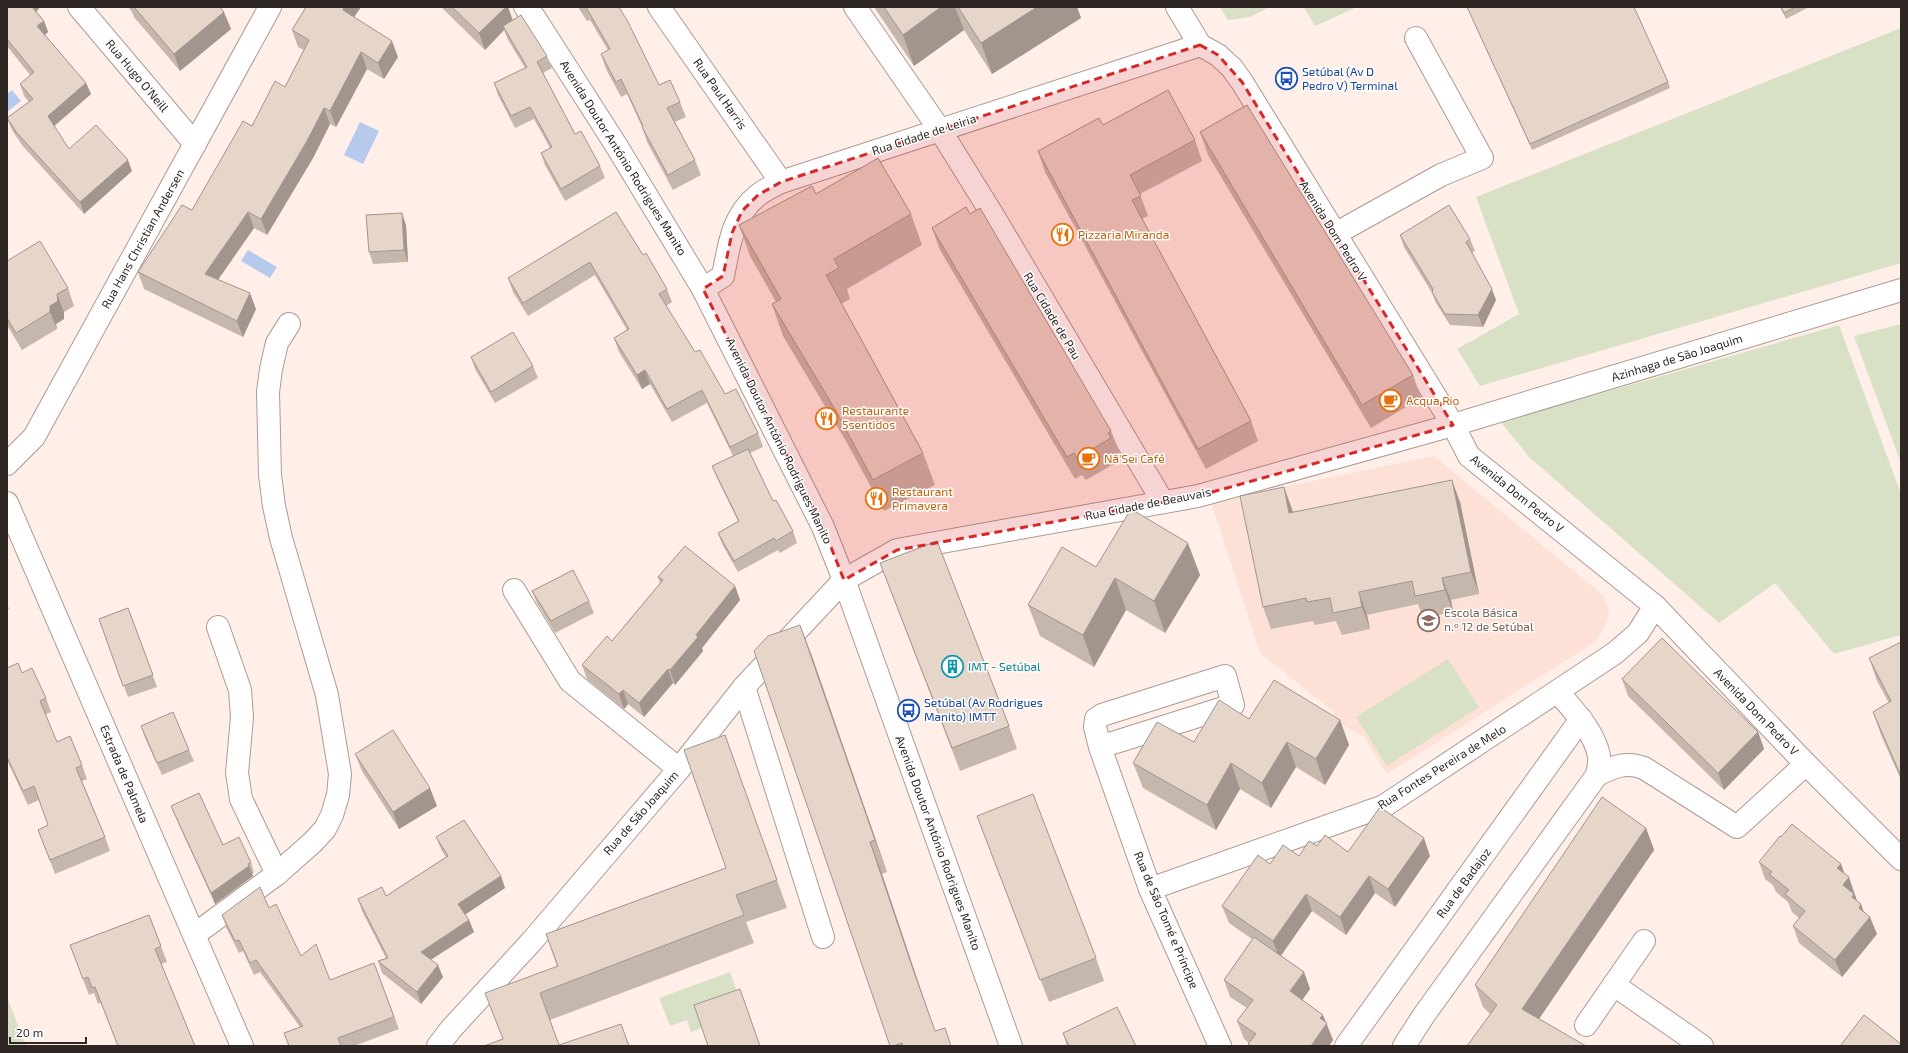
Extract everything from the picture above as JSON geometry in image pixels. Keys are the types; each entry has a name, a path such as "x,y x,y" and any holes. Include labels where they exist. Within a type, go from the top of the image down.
{"street":[{"name":"Rua Hugo O'Neill","path":"80,7 195,144"},
{"name":"Rua Hans Christian Andersen","path":"7,464 34,437 270,7"},
{"name":"Avenida Doutor António Rodrigues Manito","path":"525,7 534,17 616,145 703,289 824,527 1011,1046"},
{"name":"Rua Paul Harris","path":"659,7 781,182"},
{"name":"Rua Cidade de Pau","path":"855,7 940,130 998,224 1163,502"},
{"path":"1177,7 1200,45"},
{"path":"1335,234 1441,175 1482,158 1416,38"},
{"name":"Rua Cidade de Leiria","path":"703,289 723,276 732,233 742,211 758,195 781,182 1200,45"},
{"name":"Avenida Dom Pedro V","path":"1200,45 1218,55 1232,68 1453,425 1469,456 1655,606 1806,764 1901,860"},
{"name":"Azinhaga de São Joaquim","path":"1453,425 1901,290"},
{"path":"194,935 277,874 325,829 332,816 340,784 340,774 327,695 281,538 274,506 270,476 268,392 271,369 277,343 289,324"},
{"name":"Rua Cidade de Beauvais","path":"844,580 897,550 1198,496 1453,425"},
{"name":"Estrada de Palmela","path":"7,503 242,1046"},
{"name":"Rua de São Joaquim","path":"438,1046 451,1029 532,941 679,769 744,686 844,580"},
{"path":"514,590 570,681 679,769"},
{"name":"Rua Fontes Pereira de Melo","path":"1150,889 1384,806 1558,692 1631,640 1643,628 1655,606"},
{"path":"218,627 240,690 242,717 237,773 241,799 277,874"},
{"name":"Rua de São Tomé e Príncipe","path":"1100,747 1233,705 1225,676 1102,715 1096,719 1095,724 1095,732 1100,747 1150,889 1220,1046"},
{"path":"744,686 823,937"},
{"path":"1404,1046 1424,1015 1597,775 1599,757 1581,719 1558,692"},
{"name":"Rua de Badajoz","path":"1346,1046 1581,719"},
{"path":"1597,775 1619,765 1628,764 1639,766 1737,827 1806,764"},
{"path":"1586,1025 1644,941"},
{"path":"1614,985 1702,1046"}],"highlighted area":[{"path":"1200,45 1218,55 1242,82 1453,425 1198,496 897,550 844,580 823,527 703,289 723,276 732,233 742,211 758,195 781,182"}],"shaded area":[{"name":"Escola Básica n.º 12 de Setúbal","path":"1434,456 1603,595 1609,612 1605,627 1595,642 1387,774 1364,737 1333,720 1334,712 1260,653 1211,502"}],"green space":[{"path":"1220,7 1269,7 1250,17 1228,20"},
{"path":"1304,7 1357,7 1315,26"},
{"path":"1901,28 1901,263 1480,386 1457,349 1519,314 1476,197"},
{"path":"1901,324 1901,463 1854,336"},
{"path":"1839,325 1901,494 1901,635 1834,654 1775,583 1719,623 1529,457 1501,422"},
{"path":"1448,659 1479,707 1387,766 1356,717"},
{"path":"730,972 741,1003 724,1020 691,1032 687,1020 670,1026 659,998"},
{"path":"7,997 26,1046 7,1046"}],"water":[{"path":"12,90 21,101 7,112 7,94"},
{"path":"360,122 379,131 363,164 344,155"},
{"path":"248,250 277,267 270,278 241,261"}],"building":[{"path":"7,7 32,7 44,21 37,26 86,83 48,116 69,149 96,125 128,160 80,202 17,133 7,118 33,99 20,84 34,72 7,39"},
{"path":"134,7 220,7 224,12 174,54"},
{"path":"306,7 344,7 343,10 392,41 378,63 361,52 330,111 324,108 307,141 261,219 248,212 205,274 250,293 237,321 138,272 182,205 192,210 243,121 252,126 275,81 285,87 309,40 292,30"},
{"path":"452,7 506,7 479,33"},
{"path":"586,7 619,7 659,85 670,80 680,102 667,108 695,160 668,175 642,127 643,126 621,79 616,82 601,54 610,49"},
{"path":"884,7 941,7 903,35"},
{"path":"958,7 1037,7 981,43"},
{"path":"1467,7 1634,7 1668,82 1530,144"},
{"path":"1781,7 1795,7 1784,13"},
{"path":"521,15 547,56 537,62 575,134 581,131 600,166 561,189 541,153 552,147 530,107 511,116 494,83 527,67 503,26"},
{"path":"1168,90 1195,140 1130,175 1141,196 1132,200 1251,421 1198,449 1038,151 1099,118 1103,125"},
{"path":"1247,105 1413,375 1362,405 1200,132"},
{"path":"878,158 911,214 834,259 839,268 826,275 923,453 873,480 836,411 772,304 781,299 739,225 812,186 816,194"},
{"path":"1449,205 1470,239 1466,242 1492,289 1478,315 1445,314 1432,292 1433,289 1400,235"},
{"path":"966,207 970,214 980,208 1111,431 1108,433 1111,438 1077,458 1074,453 1067,457 932,228"},
{"path":"616,212 643,255 646,253 667,289 659,294 695,352 700,350 725,394 736,389 758,433 730,447 702,390 667,409 645,370 637,375 614,338 629,329 590,262 523,303 508,278"},
{"path":"402,213 404,250 369,252 366,215"},
{"path":"40,241 68,288 57,294 58,301 50,306 50,312 16,333 7,318 7,261"},
{"path":"513,332 533,366 491,392 471,357"},
{"path":"748,449 773,501 776,500 793,531 776,541 774,538 734,561 718,533 739,521 712,466"},
{"path":"1452,480 1471,572 1442,578 1445,590 1415,596 1412,581 1359,592 1362,607 1333,613 1330,598 1307,602 1306,598 1263,607 1240,496 1284,487 1289,513"},
{"path":"1131,509 1188,543 1154,601 1115,578 1083,635 1028,605 1062,547 1096,567"},
{"name":"IMT - Setúbal","path":"937,541 1009,726 952,748 880,563"},
{"path":"685,546 735,586 696,635 698,637 639,703 623,690 619,694 582,665 607,636 612,641 663,580 658,577"},
{"path":"573,570 589,601 551,621 532,591"},
{"path":"128,608 153,675 123,686 99,619"},
{"path":"800,625 875,840 870,842 935,1031 945,1028 951,1046 903,1046 902,1043 890,1046 754,651 768,636"},
{"path":"1662,638 1758,732 1718,773 1622,679"},
{"path":"1901,642 1901,776 1873,712 1891,701 1869,658"},
{"path":"18,663 22,673 32,668 46,698 40,701 57,742 70,736 82,765 76,768 105,837 50,860 38,830 48,825 34,786 23,791 7,757 7,668"},
{"path":"1274,680 1340,720 1316,759 1287,742 1262,783 1231,763 1207,805 1133,763 1157,722 1194,742 1219,700 1249,719"},
{"path":"173,712 189,750 157,763 141,726"},
{"path":"393,730 430,788 393,812 355,754"},
{"path":"725,735 777,880 736,895 744,915 540,993 559,1045 621,1024 629,1046 484,1046 503,1039 485,993 558,966 546,934 726,868 684,750"},
{"path":"199,793 223,845 239,837 251,863 211,893 171,806"},
{"path":"1033,794 1096,958 1040,980 977,816"},
{"path":"1602,797 1646,828 1522,1009 1586,1046 1467,1046 1497,1005 1475,985"},
{"path":"1380,807 1424,838 1388,889 1369,876 1340,917 1306,894 1273,941 1222,906 1258,855 1270,864 1283,845 1299,856 1309,841 1317,846 1325,835 1348,852"},
{"path":"464,820 501,876 458,904 469,920 421,952 438,965 417,992 378,961 388,958 358,899 382,887 386,896 448,856 436,837"},
{"path":"1792,824 1841,864 1837,868 1849,877 1843,885 1854,894 1852,897 1861,904 1859,908 1870,917 1835,960 1793,926 1805,911 1785,894 1789,890 1769,874 1772,872 1759,862"},
{"path":"260,887 269,908 276,904 301,956 316,944 330,980 374,963 394,1017 338,1038 341,1046 289,1046 284,1033 303,1026 256,960 250,963 239,940 235,941 222,915"},
{"path":"149,915 161,946 155,949 195,1046 118,1046 95,987 92,988 88,977 83,979 70,945"},
{"path":"1254,937 1304,972 1290,991 1323,1015 1320,1018 1327,1023 1311,1046 1251,1046 1248,1044 1256,1034 1237,1021 1253,1000 1224,980"},
{"path":"740,989 760,1046 708,1046 694,1005"},
{"path":"1117,1007 1136,1046 1069,1046 1063,1033"},
{"path":"1864,1015 1901,1044 1901,1046 1840,1046"}],"place":[{"name":"Setúbal (Av D Pedro V) Terminal","path":"1286,79"},
{"name":"Pizzaria Miranda","path":"1062,235"},
{"name":"Acqua Rio","path":"1391,401"},
{"name":"Restaurante 5sentidos","path":"827,418"},
{"name":"Nã'Sei Café","path":"1088,459"},
{"name":"Restaurant Primavera","path":"876,499"},
{"name":"Escola Básica n.º 12 de Setúbal","path":"1428,620"},
{"name":"IMT - Setúbal","path":"953,667"},
{"name":"Setúbal (Av Rodrigues Manito) IMTT","path":"908,710"}]}
